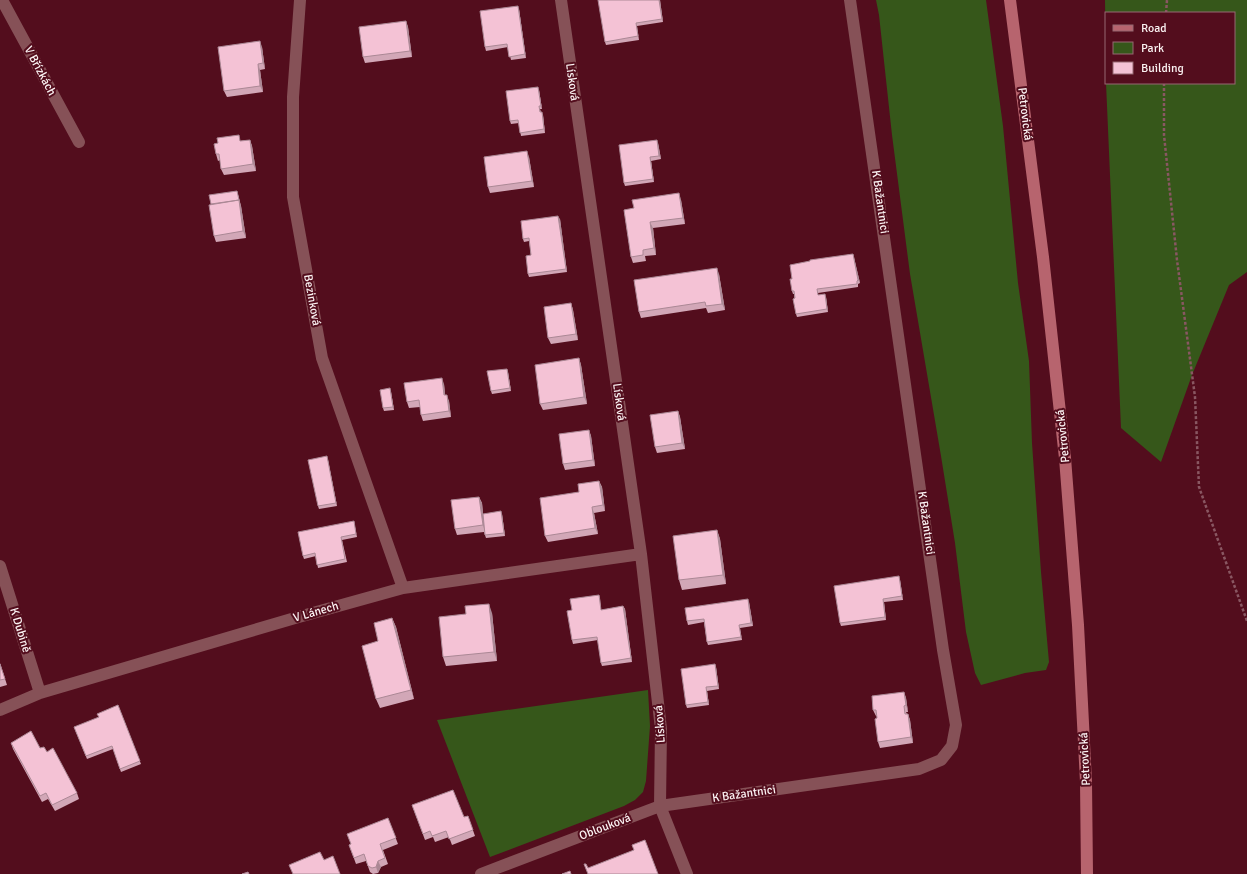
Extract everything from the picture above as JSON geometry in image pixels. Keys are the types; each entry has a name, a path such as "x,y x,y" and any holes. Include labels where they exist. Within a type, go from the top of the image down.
{"main road":[{"name":"Petrovická","path":"1010,0 1042,250 1066,458 1078,624 1086,782 1087,874"}],"street":[{"name":"V Břízkách","path":"2,0 79,142"},
{"name":"Bezinková","path":"300,0 292,97 292,197 322,358 403,588"},
{"name":"Lísková","path":"560,0 641,554 661,729 660,806"},
{"name":"K Bažantnici","path":"660,806 919,769 941,760 952,746 956,726 943,650 850,0"},
{"name":"V Lánech","path":"0,710 40,693 288,620 403,588 641,554"},
{"name":"K Dubině","path":"0,566 40,693"},
{"name":"Oblouková","path":"481,874 660,806"},
{"path":"660,806 687,874"}],"path":[{"path":"1166,12 1167,0"},
{"path":"1164,84 1164,135 1177,260 1195,397 1199,487 1247,621"}],"green space":[{"path":"876,0 986,0 1003,126 1018,283 1029,361 1032,443 1049,662 1046,670 1025,673 981,685 975,673 966,632 955,543 910,274"},
{"path":"1105,0 1247,0 1247,272 1229,285 1192,375 1161,462 1121,428 1106,84 1235,84 1235,12 1105,12"},
{"path":"648,690 650,726 646,781 643,792 635,800 624,806 490,857 437,720"}],"building":[{"path":"598,0 659,0 662,19 636,23 638,36 605,42"},
{"path":"518,6 525,54 509,57 507,44 485,47 480,11"},
{"path":"406,21 410,51 363,57 359,27"},
{"path":"260,41 263,63 258,64 260,86 224,91 218,47"},
{"path":"538,87 541,106 539,106 540,112 542,112 544,129 520,133 518,120 510,121 506,91"},
{"path":"239,135 240,141 250,140 253,164 221,169 219,154 216,154 214,144 218,143 217,138"},
{"path":"657,140 659,156 650,157 653,179 624,183 619,145"},
{"path":"527,151 532,181 488,187 484,157"},
{"path":"237,191 239,200 211,204 209,195"},
{"path":"679,193 683,218 650,222 654,248 643,250 643,255 631,257 624,210 634,208 632,200"},
{"path":"239,200 243,231 214,236 209,205"},
{"path":"558,216 566,269 528,274 526,256 531,255 529,238 523,239 521,221"},
{"path":"853,254 858,280 857,284 817,289 818,295 825,294 827,309 796,314 793,299 795,298 794,291 792,291 790,279 792,279 790,265 810,260"},
{"path":"717,268 722,304 706,306 705,302 639,312 634,280"},
{"path":"571,303 576,334 548,338 544,307"},
{"path":"579,358 584,397 540,404 535,365"},
{"path":"507,369 510,388 491,391 487,371"},
{"path":"442,378 444,395 447,395 449,411 421,415 419,400 407,402 404,383"},
{"path":"390,388 393,407 383,408 380,390"},
{"path":"678,411 682,443 655,447 650,415"},
{"path":"589,430 593,460 563,464 559,434"},
{"path":"327,456 336,503 318,506 308,460"},
{"path":"599,481 603,505 592,507 595,528 545,536 540,498 579,492 578,484"},
{"path":"479,497 483,525 455,529 451,500"},
{"path":"501,511 504,533 485,535 483,514"},
{"path":"354,521 356,534 341,537 345,559 317,565 315,553 303,556 298,532"},
{"path":"717,530 723,575 679,580 673,536"},
{"path":"899,576 902,596 883,599 885,617 840,623 834,586"},
{"path":"599,595 601,610 623,606 631,658 601,663 597,637 572,640 567,611 572,610 570,599"},
{"path":"748,599 751,623 739,625 741,637 707,642 704,619 687,621 685,608"},
{"path":"489,604 494,652 443,657 439,617 466,614 465,606"},
{"path":"392,618 411,690 376,699 362,646 378,641 374,623"},
{"path":"0,664 5,679 0,680"},
{"path":"715,664 718,686 706,687 708,702 686,705 681,669"},
{"path":"904,692 906,705 904,706 905,714 908,714 911,737 878,742 875,719 877,718 876,710 873,710 872,696"},
{"path":"118,705 140,761 120,769 112,746 86,756 74,727 99,717 97,714"},
{"path":"31,731 40,748 44,747 47,752 53,748 77,793 52,805 46,793 40,796 11,743"},
{"path":"453,790 464,817 468,816 473,830 449,839 446,831 432,836 430,831 423,834 412,805"},
{"path":"388,818 396,838 380,844 385,858 378,861 376,867 372,868 368,866 364,854 354,858 347,834"},
{"path":"645,840 658,874 588,874 584,864 586,864 588,868 634,850 632,845"},
{"path":"320,852 324,860 333,856 340,874 293,874 289,865"},
{"path":"570,871 571,874 562,874"}]}
